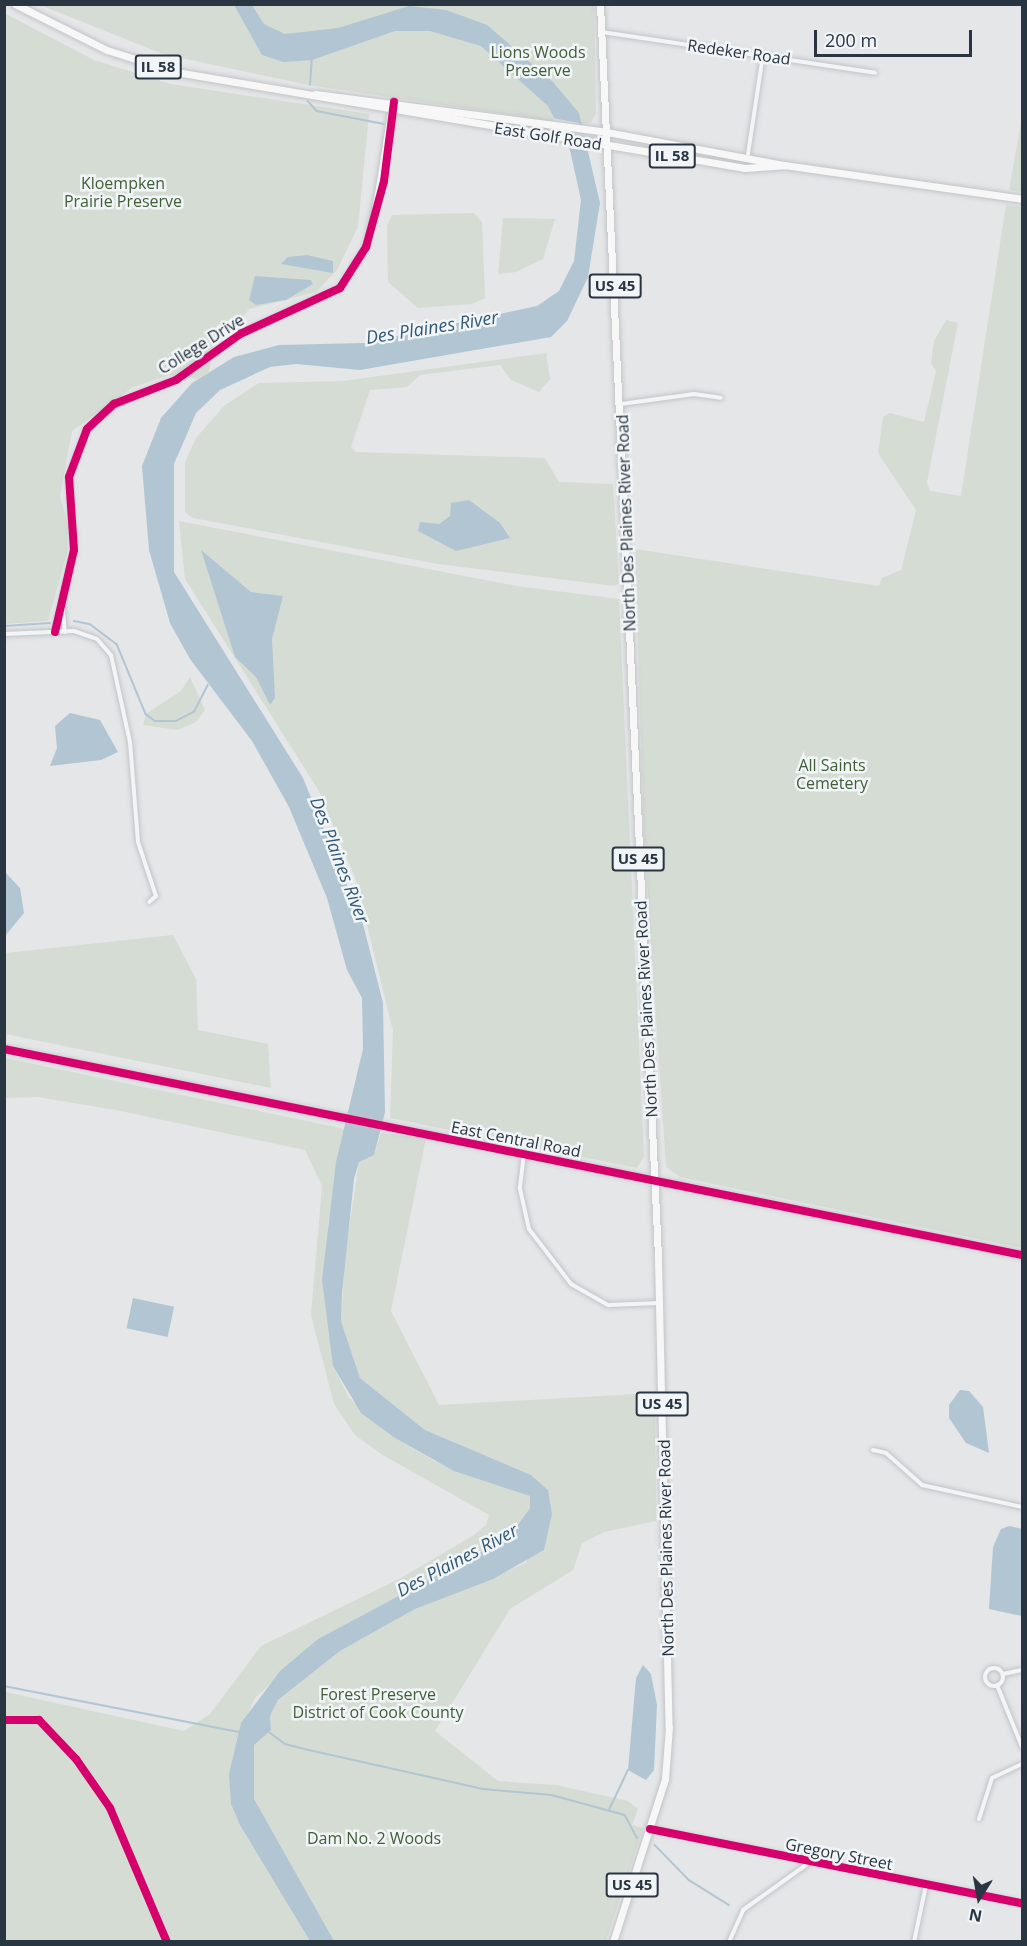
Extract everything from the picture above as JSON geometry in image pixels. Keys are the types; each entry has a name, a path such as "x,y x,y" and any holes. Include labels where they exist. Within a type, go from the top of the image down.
{"main road":[{"name":"East Golf Road","path":"15,4 76,38 141,62 312,94 393,112 745,168 784,165"},
{"name":"US 45","path":"600,4 602,32"},
{"name":"North Des Plaines River Road","path":"602,32 621,404 659,1302 669,1727 665,1779 614,1941"},
{"name":"East Golf Road","path":"312,94 530,120 748,154 784,165 1023,199"},
{"name":"East Central Road","path":"4,1048 1023,1255"}],"street":[{"name":"Redeker Road","path":"602,32 875,73"},
{"path":"748,154 764,55"},
{"name":"College Drive","path":"55,632 75,532 69,477 87,429 114,404 176,380 240,334 340,288 366,247 377,201 394,102"},
{"path":"621,404 694,394 721,398"},
{"name":"College Drive","path":"62,597 65,632"},
{"path":"4,634 65,632 97,639 115,663 130,742 138,842 156,897 149,902"},
{"path":"524,1154 520,1189 529,1229 572,1284 608,1305 659,1302"},
{"path":"873,1450 886,1453 922,1485 1023,1507"},
{"path":"997,1685 987,1683 986,1673 994,1668 1002,1674 1023,1670"},
{"path":"1002,1674 997,1685 1023,1747"},
{"path":"979,1819 992,1778 1023,1764"},
{"name":"Gregory Street","path":"650,1829 809,1863 1023,1903"},
{"path":"729,1941 743,1910 809,1863"},
{"path":"914,1941 926,1885"}],"green space":[{"name":"Lions Woods Preserve","path":"40,5 594,5 596,113 591,122 580,125 308,85 163,54"},
{"name":"Kloempken Prairie Preserve","path":"4,13 94,60 171,84 369,114 358,227 337,270 316,292 249,309 243,317 217,325 209,372 198,379 169,375 133,387 72,431 60,496 68,525 67,553 48,621 5,624"},
{"path":"1022,117 1022,192 1009,190"},
{"name":"All Saints Cemetery","path":"1006,205 1022,207 1022,1248 680,1177 666,1167 644,836 635,549 879,586 882,578 901,570 916,510 878,453 883,417 890,413 924,422 936,371 931,363 934,341 946,320 958,323 927,482 930,491 961,496"},
{"path":"474,213 482,222 485,298 472,304 418,308 388,282 387,226 392,215"},
{"path":"503,218 555,219 543,259 516,272 498,274"},
{"path":"546,353 550,379 539,392 511,380 500,365 420,375 407,387 370,390 351,447 356,452 545,458 559,482 613,484 619,584 614,586 438,564 193,518 185,512 185,462 196,438 225,405 259,383 343,381"},
{"path":"179,521 517,586 619,599 644,1157 637,1168 390,1118 393,1031 356,880 319,791 185,579"},
{"path":"190,677 205,710 196,722 177,730 143,725 146,714 181,691"},
{"path":"173,935 196,979 198,1030 268,1044 271,1088 5,1034 5,953"},
{"path":"5,1058 345,1129 328,1224 333,1366 349,1398 395,1438 434,1461 530,1496 530,1508 509,1537 318,1639 255,1698 236,1741 271,1730 270,1716 278,1700 340,1651 415,1609 526,1563 548,1490 531,1475 425,1430 360,1378 341,1321 345,1255 359,1162 374,1155 381,1133 426,1138 391,1311 439,1405 655,1393 656,1521 604,1532 582,1543 573,1570 510,1609 435,1731 498,1781 556,1785 628,1801 638,1809 632,1825 643,1828 606,1941 5,1941 5,1692 184,1731 210,1714 261,1646 401,1578 474,1535 486,1525 489,1515 381,1454 355,1435 334,1404 311,1315 322,1186 305,1150 116,1110 38,1097 5,1098"}],"water":[{"path":"234,5 252,5 264,24 285,34 338,28 409,6 446,10 487,25 553,82 579,113 600,203 588,277 567,321 551,337 360,370 296,364 270,367 220,390 196,413 174,464 174,572 303,778 363,924 383,1003 385,1112 374,1155 359,1162 354,1179 342,1293 341,1321 360,1378 425,1430 531,1475 548,1490 552,1514 544,1550 493,1579 415,1609 340,1651 278,1700 270,1716 271,1730 254,1745 254,1799 334,1941 310,1941 240,1825 231,1804 229,1774 241,1723 280,1671 318,1639 509,1537 530,1508 530,1496 454,1471 395,1438 361,1413 333,1366 322,1280 336,1162 363,1049 362,998 347,970 327,898 289,807 252,741 190,659 170,623 149,550 142,466 161,418 192,383 234,357 279,345 365,343 537,306 559,291 574,261 581,200 570,150 548,106 481,46 430,31 395,31 312,60 283,62 262,55"},
{"path":"307,255 333,261 333,273 281,264 288,257"},
{"path":"255,276 311,280 313,284 286,300 256,305 249,300"},
{"path":"469,500 500,523 510,538 456,551 418,531 420,522 439,524 450,516 451,503"},
{"path":"201,550 251,592 283,596 272,639 275,698 270,705 256,677 235,657"},
{"path":"70,713 100,720 118,752 101,760 50,766 57,748 55,726"},
{"path":"5,872 20,888 24,913 5,936"},
{"path":"133,1298 174,1307 168,1337 127,1328"},
{"path":"960,1390 969,1391 983,1407 989,1453 966,1443 949,1418 949,1405"},
{"path":"1009,1526 1022,1529 1022,1616 989,1609 993,1547 1001,1529"},
{"path":"643,1665 651,1674 657,1705 654,1770 646,1780 628,1770 636,1678"}],"pier":[{"path":"552,118 579,123 590,151 566,148"}],"waterway":[{"path":"310,85 312,59"},
{"path":"308,101 317,111 384,124"},
{"path":"74,621 90,624 117,644 146,714 155,721 176,721 194,712 208,685"},
{"path":"4,626 50,623"},
{"path":"4,1686 239,1732"},
{"path":"268,1731 285,1744 309,1750 483,1789 552,1795 625,1815 637,1838"},
{"path":"609,1810 628,1770"},
{"path":"655,1845 689,1880 729,1905"}],"cycle path":[{"path":"55,632 74,550 69,477 87,429 114,404 176,380 240,334 340,288 366,247 384,181 394,102"},
{"path":"4,1049 1022,1255"},
{"path":"4,1720 39,1720 76,1759 110,1808 167,1942"},
{"path":"650,1829 1022,1903"}],"water label":[{"name":"Des Plaines River","path":"432,327"},
{"name":"Des Plaines River","path":"340,860"},
{"name":"Des Plaines River","path":"457,1560"}],"park label":[{"name":"Forest Preserve District of Cook County","path":"378,1703"},
{"name":"Dam No. 2 Woods","path":"374,1838"}]}
